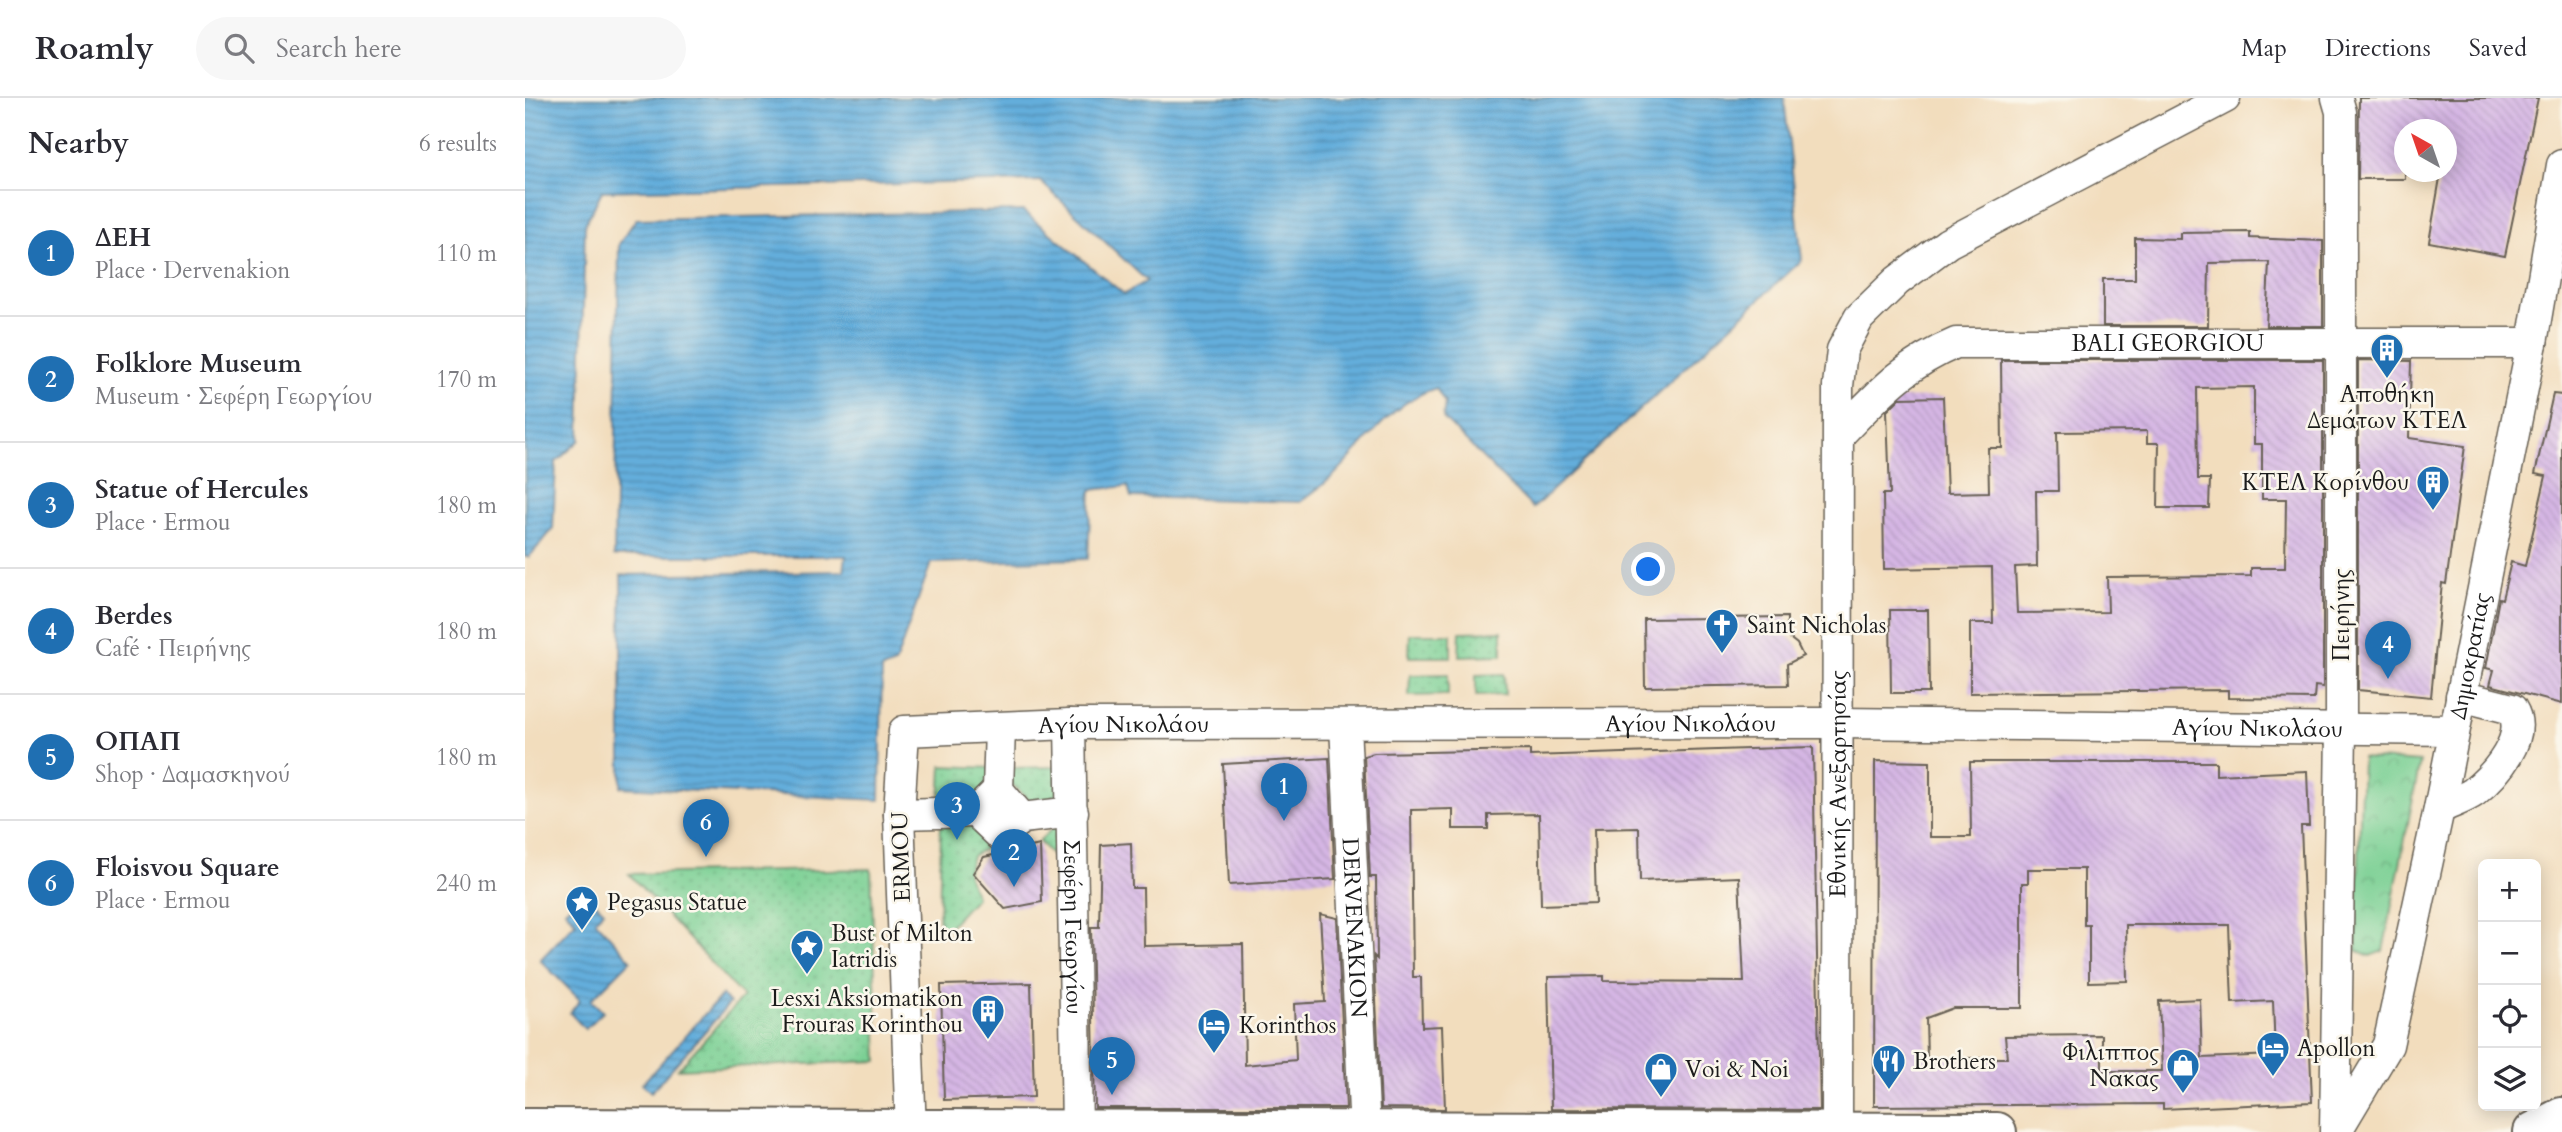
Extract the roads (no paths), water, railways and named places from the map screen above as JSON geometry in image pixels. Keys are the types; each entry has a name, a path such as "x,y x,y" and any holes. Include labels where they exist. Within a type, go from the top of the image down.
{"main road":[{"path":"2533,1132 2562,1117"},
{"path":"525,1128 1997,1132"}],"street":[{"name":"Εθνικής Ανεξαρτησίας","path":"1837,1132 1838,386 1842,349 1859,318 1897,281 1948,243 2225,98"},
{"name":"Πειρήνης","path":"2335,1132 2341,729 2341,112 2337,98"},
{"name":"Δημοκρατίας","path":"2335,1132 2388,1045 2439,808 2532,343 2562,165"},
{"name":"BALI GEORGIOU","path":"1839,435 1889,383 1922,357 1956,343 2532,343"},
{"path":"2439,808 2472,793 2499,767 2515,739 2517,718 2512,709 2461,696"},
{"name":"Αγίου Νικολάου","path":"927,729 1070,724 1838,723 2454,730"},
{"name":"Σεφέρη Γεωργίου","path":"1070,724 1077,1129"},
{"name":"DERVENAKION","path":"1345,725 1365,1131"},
{"path":"1000,728 998,790 1022,818"},
{"name":"ERMOU","path":"911,1130 899,814 904,731 927,729"},
{"path":"899,814 976,812 998,790"},
{"path":"976,812 1000,835 1022,818 1073,813"}],"water":[{"path":"525,98 1784,98 1802,260 1533,508 1443,418 1445,403 1436,388 1407,402 1394,412 1334,475 1300,502 1131,497 1128,486 1091,490 1088,559 931,563 895,664 882,669 880,800 621,787 621,575 844,571 846,556 614,556 619,244 636,219 1023,211 1124,294 1147,281 1040,181 602,191 585,224 580,440 556,462 553,529 529,557 525,557"},
{"path":"584,891 604,911 595,920 631,960 591,1000 603,1012 585,1029 570,1013 580,1000 540,960 576,922 565,910"},
{"path":"722,995 730,1003 651,1092 642,1084"}],"place":[{"name":"Αποθήκη Δεμάτων ΚΤΕΛ","path":"2387,380"},
{"name":"ΚΤΕΛ Κορίνθου","path":"2433,512"},
{"name":"Saint Nicholas","path":"1722,655"},
{"name":"Berdes","path":"2388,679"},
{"name":"ΔΕΗ","path":"1284,821"},
{"name":"Statue of Hercules","path":"957,840"},
{"name":"Floisvou Square","path":"706,857"},
{"name":"Folklore Museum","path":"1014,887"},
{"name":"Pegasus Statue","path":"582,932"},
{"name":"Bust of Milton Iatridis","path":"807,976"},
{"name":"Lesxi Aksiomatikon Frouras Korinthou","path":"988,1041"},
{"name":"Korinthos","path":"1214,1055"},
{"name":"Apollon","path":"2273,1078"},
{"name":"Brothers","path":"1889,1091"},
{"name":"ΟΠΑΠ","path":"1112,1095"},
{"name":"Φιλιππος Νακας","path":"2183,1095"},
{"name":"Voi & Noi","path":"1661,1099"}]}
